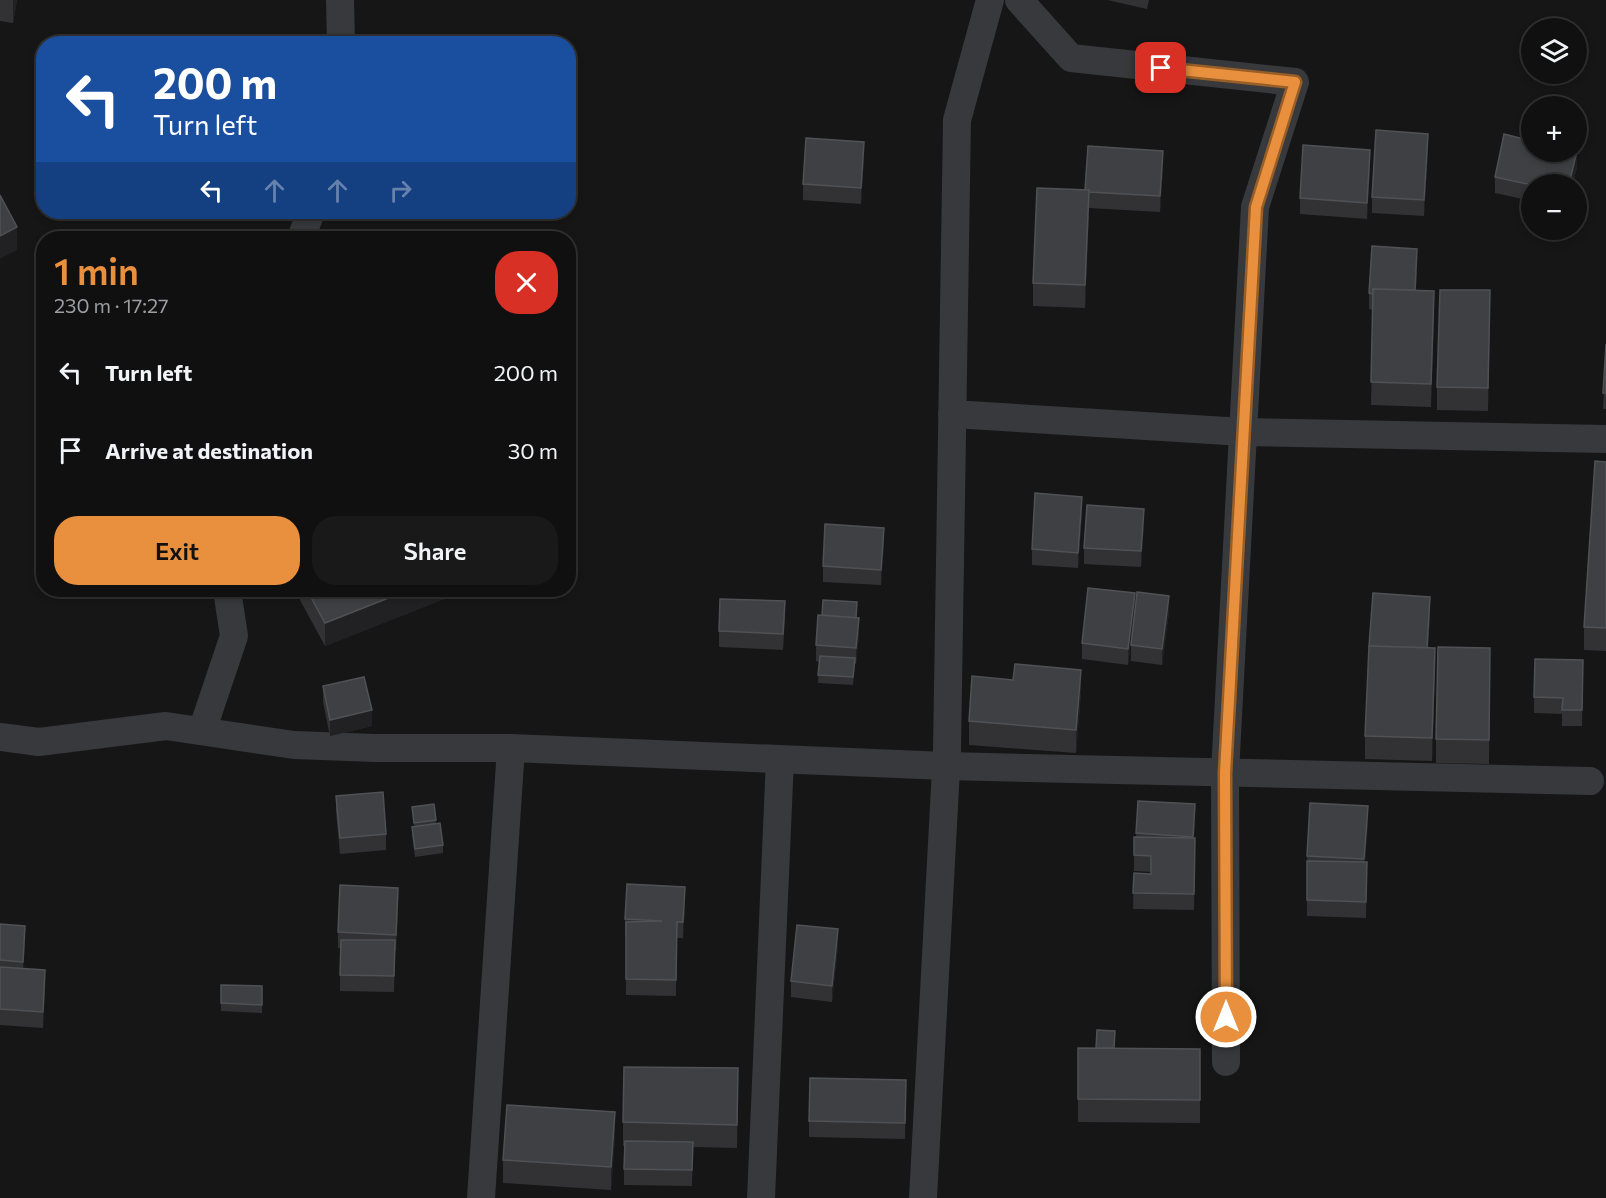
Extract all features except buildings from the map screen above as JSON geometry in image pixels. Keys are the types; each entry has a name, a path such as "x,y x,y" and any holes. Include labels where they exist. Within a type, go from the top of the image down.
{"street":[{"path":"340,0 340,36"},
{"path":"923,1198 946,766 957,120 990,0"},
{"path":"1019,0 1071,58 1295,82 1256,207 1225,773 1226,1062"},
{"path":"952,414 1243,432 1606,439"},
{"path":"202,731 234,636 228,597"},
{"path":"0,737 39,742 166,726 294,744 375,748 511,748 946,766 1590,781"},
{"path":"481,1198 511,748"},
{"path":"761,1198 780,759"}],"route":[{"path":"1161,68 1295,82 1256,207 1225,773 1226,1017"}]}
